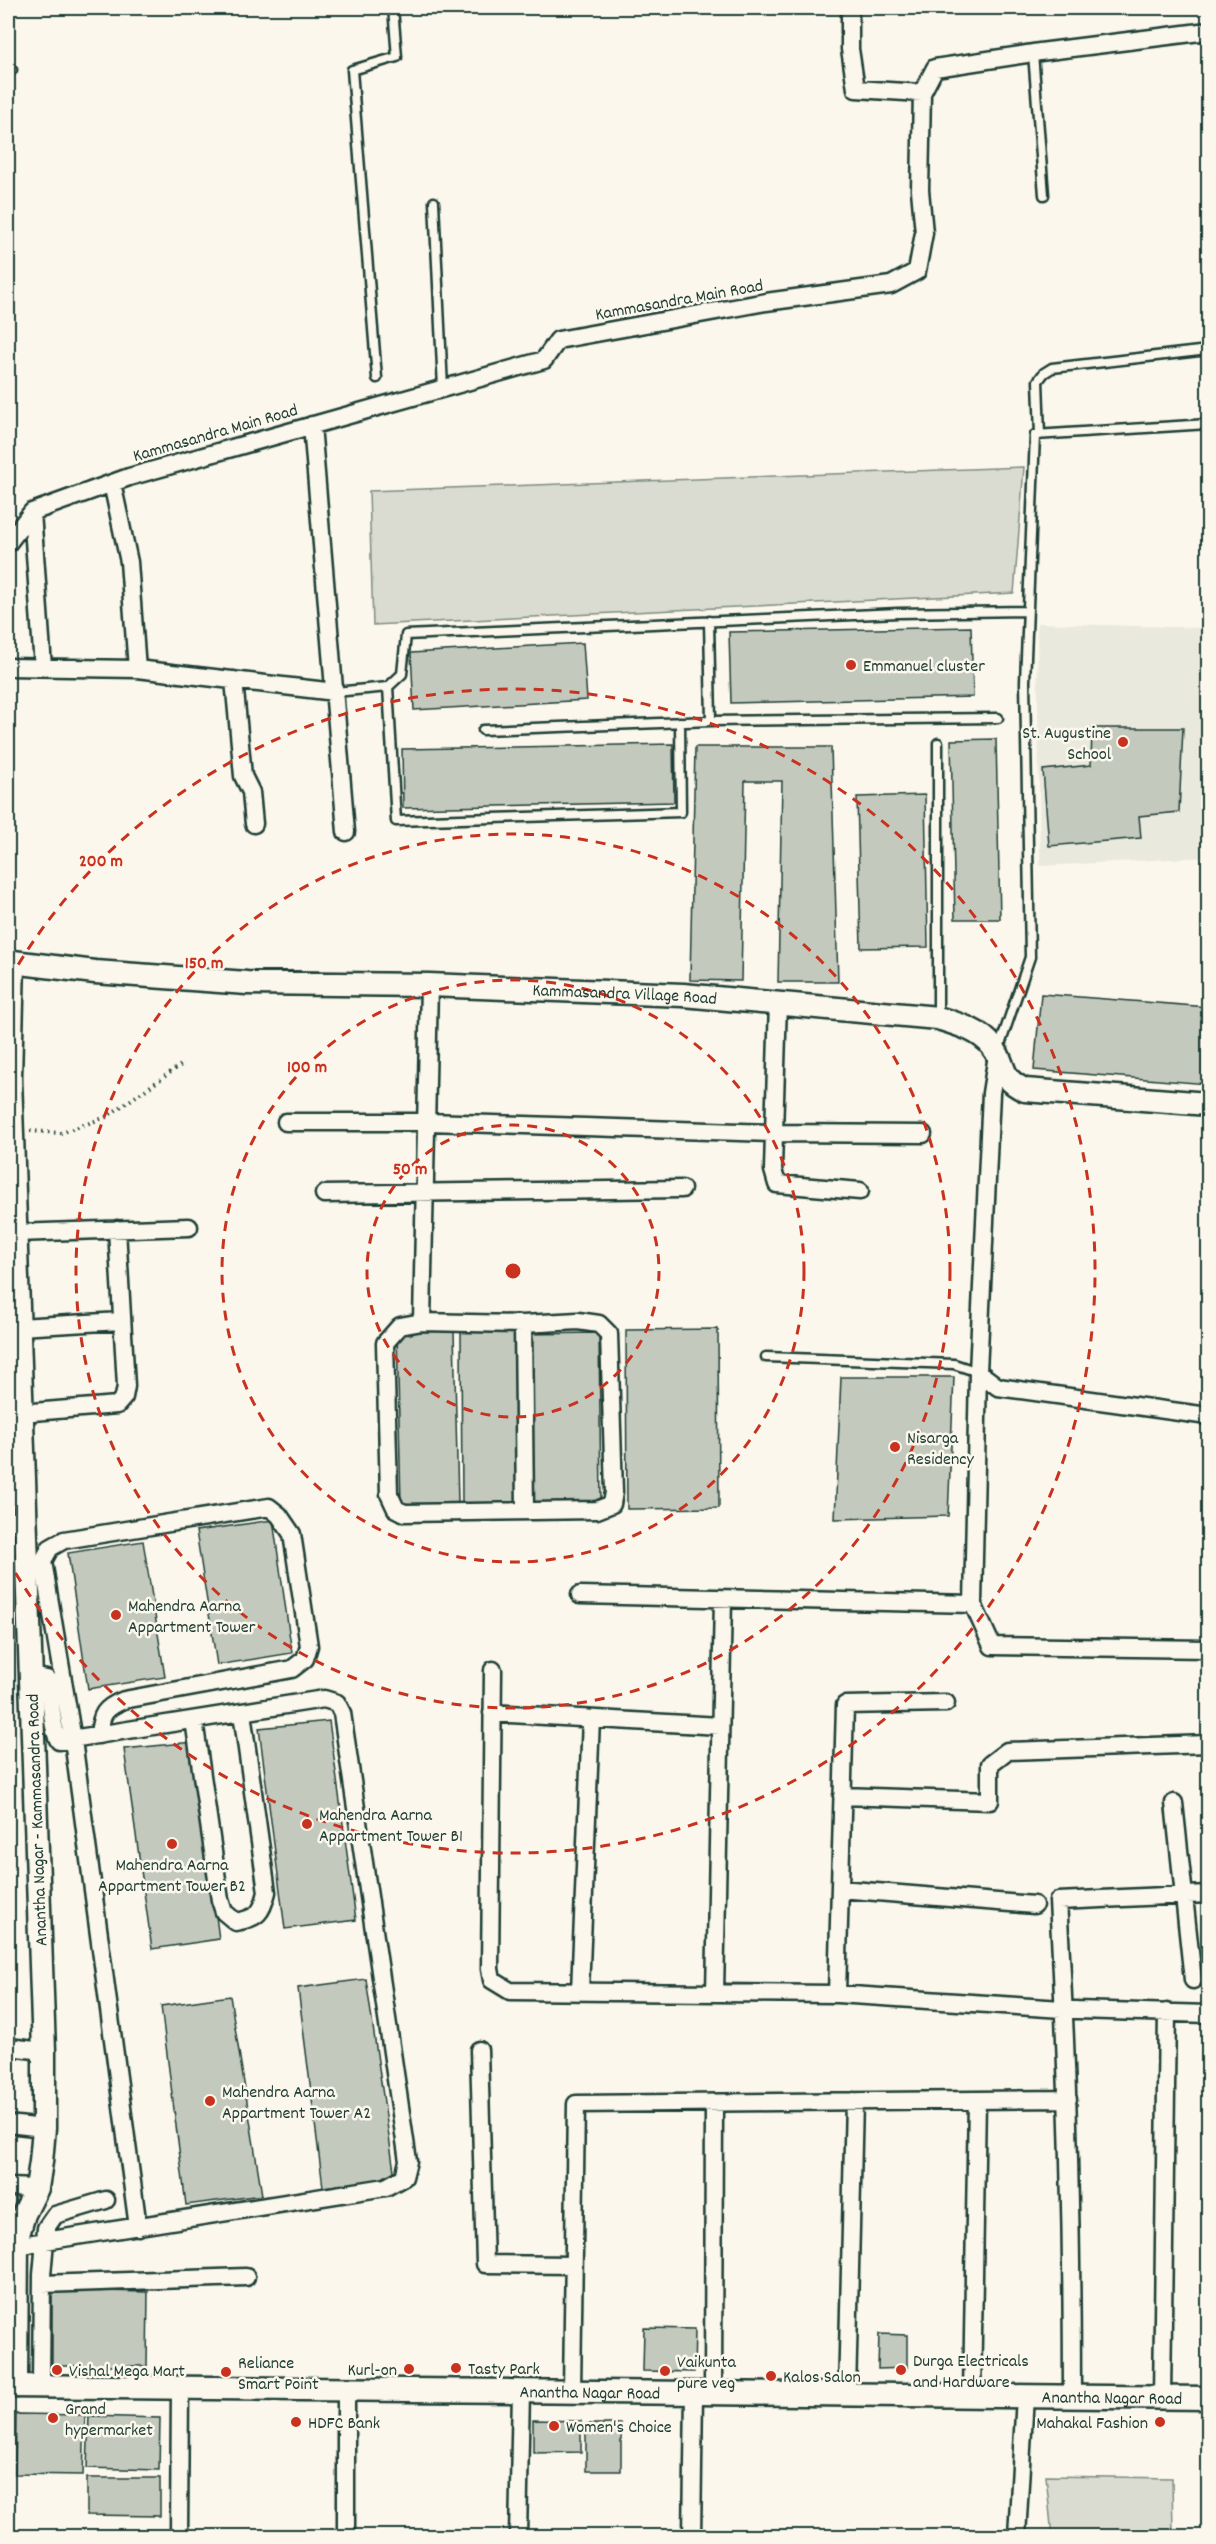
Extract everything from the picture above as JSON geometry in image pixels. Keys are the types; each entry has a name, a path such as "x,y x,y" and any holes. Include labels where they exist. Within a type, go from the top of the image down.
{"street":[{"path":"850,8 850,49 856,89 922,93"},
{"name":"Kammasandra Main Road","path":"32,512 112,483 544,360 558,340 766,302 891,285 917,271 924,233 920,190 922,93 935,68 1209,31"},
{"path":"312,425 346,832"},
{"path":"112,483 129,562 137,669"},
{"path":"8,543 32,512"},
{"path":"32,512 43,667"},
{"path":"8,667 137,669 335,692"},
{"path":"234,680 243,776 251,792 254,824"},
{"name":"Kammasandra Village Road","path":"10,962 247,983 429,985 683,994 938,1018 975,1032 992,1045 1006,1079 1025,1090 1209,1104"},
{"name":"Anantha Nagar - Kammasandra Road","path":"10,962 10,1130 21,1413 15,1473 16,1521 30,1676 44,2051 44,2128 37,2188 24,2214 17,2246 12,2386"},
{"path":"422,1322 428,1122 429,985"},
{"path":"778,1002 773,1170 777,1184 860,1191"},
{"path":"997,1054 991,1093 978,1372 973,1604 992,1646 1209,1649"},
{"path":"286,1122 428,1122 774,1133 922,1134"},
{"path":"324,1194 682,1189"},
{"path":"15,1233 189,1227"},
{"path":"21,1413 117,1405 124,1397 126,1386 117,1229"},
{"path":"19,1327 121,1321"},
{"path":"578,1321 599,1324 609,1334 614,1492 612,1504 597,1510 405,1513 396,1509 389,1494 385,1342 400,1326 422,1322 523,1324 578,1321"},
{"path":"523,1324 525,1511"},
{"path":"978,1372 998,1387 1209,1416"},
{"path":"99,1735 101,1720 108,1706 124,1700 292,1669 305,1659 309,1646 292,1534 279,1515 269,1507 64,1540 50,1548 43,1561 73,1740 138,2227"},
{"path":"580,1595 973,1604"},
{"path":"715,1993 723,1599"},
{"path":"492,1670 492,1980 510,1991 837,1994 1064,2009 1209,2014"},
{"path":"17,2246 386,2187 404,2177 408,2161 342,1713 337,1703 324,1699 59,1741 54,1735 53,1712 47,1679 30,1676"},
{"path":"837,1994 845,1705 946,1702"},
{"path":"194,1720 220,1900 224,1912 236,1922 251,1920 263,1908 267,1892 242,1713"},
{"path":"492,1713 720,1726"},
{"path":"580,1991 591,1719"},
{"path":"842,1796 990,1801 990,1764 1007,1750 1209,1744"},
{"path":"1174,1803 1192,1980"},
{"path":"840,1889 1034,1905"},
{"path":"1072,2397 1072,2225 1058,1901 1209,1894"},
{"path":"1162,2397 1167,2012"},
{"path":"8,2047 44,2051"},
{"path":"479,2050 485,2264 573,2265"},
{"path":"572,2392 576,2104 1068,2099"},
{"path":"972,2396 977,2100"},
{"path":"847,2394 854,2101"},
{"path":"692,2536 703,2393 714,2103"},
{"path":"8,2124 44,2128"},
{"path":"8,2187 37,2188"},
{"path":"41,2386 42,2284 46,2228 55,2216 106,2200"},
{"path":"42,2284 246,2277"},
{"name":"Anantha Nagar Road","path":"12,2386 1209,2398"},
{"path":"179,2536 180,2388"},
{"path":"346,2390 346,2536"},
{"path":"518,2536 520,2391"},
{"path":"1017,2536 1025,2396"}],"lane":[{"path":"376,378 352,70 397,57 393,8"},
{"path":"1033,53 1044,195"},
{"path":"434,202 443,388"},
{"path":"1040,435 1038,381 1052,368 1209,350"},
{"path":"997,1054 1030,957 1024,682 1035,435 1209,424"},
{"path":"335,692 388,687 402,674 406,635 898,613 1026,611"},
{"path":"710,621 711,721"},
{"path":"388,687 396,821 681,812 680,722"},
{"path":"483,730 711,721 998,718"},
{"path":"938,743 938,1018"},
{"path":"766,1357 954,1364 978,1372"}],"path":[{"path":"10,1130 61,1133 106,1117 183,1063"}],"shaded area":[{"path":"1024,467 1014,593 373,625 369,491"},
{"name":"St. Augustine School","path":"1037,623 1208,628 1208,857 1040,866"},
{"path":"1046,2476 1172,2478 1173,2536 1052,2536"}],"building":[{"name":"Emmanuel cluster","path":"971,627 973,697 731,703 729,632"},
{"path":"583,643 587,700 414,710 411,653"},
{"path":"1092,728 1183,728 1179,812 1139,816 1141,838 1049,846 1043,770 1091,765"},
{"path":"996,739 1000,919 955,919 951,740"},
{"path":"673,744 674,802 403,808 402,749"},
{"path":"695,747 831,747 838,982 778,982 782,781 745,781 741,981 690,980"},
{"path":"925,795 928,947 861,948 857,797"},
{"path":"1041,994 1208,1007 1208,1084 1034,1070"},
{"path":"718,1329 719,1508 627,1509 626,1330"},
{"path":"454,1331 458,1504 401,1505 397,1332"},
{"path":"461,1331 519,1331 520,1503 462,1504"},
{"path":"599,1333 601,1502 528,1503 526,1334"},
{"name":"Nisarga Residency","path":"841,1377 954,1377 948,1516 835,1519"},
{"name":"Mahendra Aarna Appartment Tower","path":"273,1520 292,1653 217,1665 196,1531"},
{"name":"Mahendra Aarna Appartment Tower","path":"143,1541 165,1677 88,1689 68,1553"},
{"name":"Mahendra Aarna Appartment Tower B1","path":"329,1721 356,1920 285,1929 259,1728"},
{"name":"Mahendra Aarna Appartment Tower B2","path":"193,1742 219,1939 152,1949 124,1749"},
{"path":"366,1979 395,2178 323,2187 298,1988"},
{"name":"Mahendra Aarna Appartment Tower A2","path":"230,1996 262,2195 186,2205 161,2006"},
{"path":"52,2290 148,2292 147,2366 52,2366"},
{"path":"644,2328 695,2329 694,2372 643,2371"},
{"path":"879,2334 907,2335 907,2368 878,2369"},
{"path":"16,2414 85,2415 83,2475 15,2474"},
{"path":"89,2416 160,2418 159,2470 87,2468"},
{"path":"533,2420 581,2421 581,2452 533,2453"},
{"path":"586,2424 621,2424 621,2471 586,2471"},
{"path":"87,2478 160,2478 160,2516 87,2515"}],"place":[{"name":"Emmanuel cluster","path":"851,665"},
{"name":"St. Augustine School","path":"1123,742"},
{"name":"Nisarga Residency","path":"895,1447"},
{"name":"Mahendra Aarna Appartment Tower","path":"116,1615"},
{"name":"Mahendra Aarna Appartment Tower B1","path":"307,1824"},
{"name":"Mahendra Aarna Appartment Tower B2","path":"172,1844"},
{"name":"Mahendra Aarna Appartment Tower A2","path":"210,2101"},
{"name":"Tasty Park","path":"456,2368"},
{"name":"Kurl-on","path":"409,2369"},
{"name":"Vishal Mega Mart","path":"57,2370"},
{"name":"Durga Electricals and Hardware","path":"901,2370"},
{"name":"Vaikunta pure veg","path":"665,2371"},
{"name":"Reliance Smart Point","path":"226,2372"},
{"name":"Kalos Salon","path":"771,2376"},
{"name":"Grand hypermarket","path":"53,2418"},
{"name":"HDFC Bank","path":"296,2422"},
{"name":"Mahakal Fashion","path":"1160,2422"},
{"name":"Women's Choice","path":"554,2426"}]}
